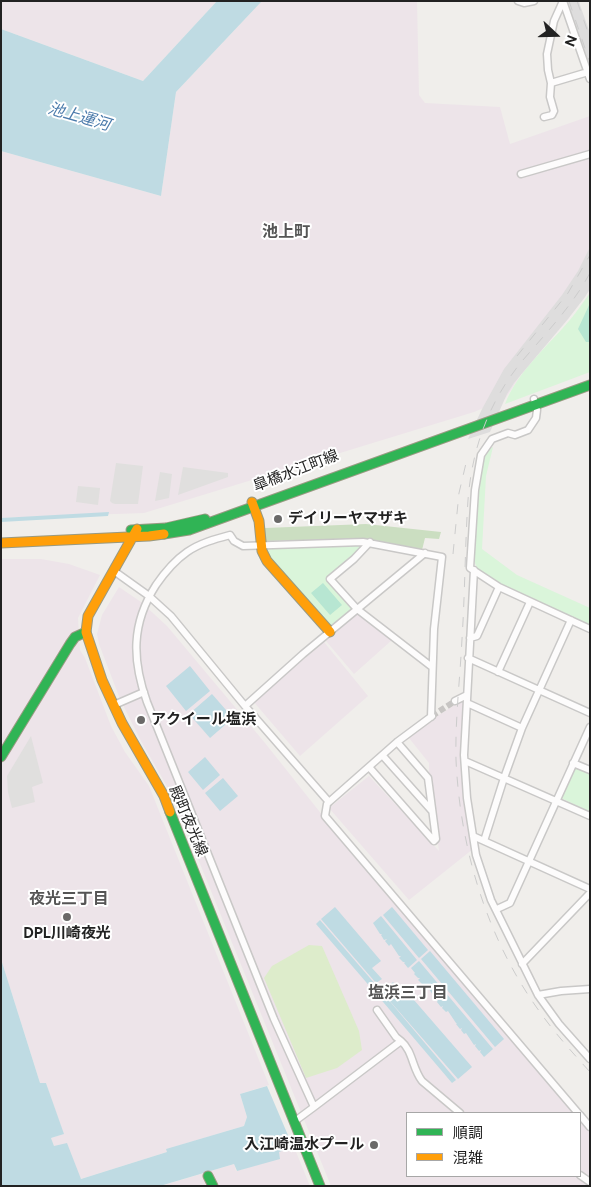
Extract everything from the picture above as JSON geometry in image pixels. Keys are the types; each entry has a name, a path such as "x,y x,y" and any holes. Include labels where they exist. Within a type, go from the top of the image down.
{"street":[{"path":"518,1 534,1"},
{"path":"551,83 589,76 563,1"},
{"path":"544,117 552,115 554,111 550,97 551,83 547,63 554,21 563,1"},
{"path":"521,174 590,154"},
{"name":"皐橋水江町線","path":"1,537 135,533 163,535 177,532 356,469 590,380"},
{"name":"皐橋水江町線","path":"253,505 379,454 590,385"},
{"path":"535,402 536,418 528,430 516,435 508,434 492,439 481,455 477,470 474,500 470,568 499,587 590,629"},
{"path":"253,505 259,521 261,546 267,561 330,632"},
{"path":"1,757 70,644 75,637 86,632 88,616 135,533"},
{"name":"皐橋水江町線","path":"1,542 135,533"},
{"path":"314,1108 274,1019 144,692 136,655 138,625 149,596 172,565 188,552 206,542 230,535 238,544 243,546 370,542 442,557 434,629 431,716 397,742 329,802 325,816 577,1112"},
{"path":"370,542 330,579 358,609 432,667"},
{"path":"245,706 425,553"},
{"path":"474,570 468,658 465,761 467,798 476,854 487,890 538,995 559,1024 590,1059"},
{"path":"114,571 149,596 171,616 245,706 329,802"},
{"path":"470,638 477,636 499,587"},
{"path":"498,672 530,602"},
{"path":"484,842 522,728 571,620"},
{"name":"殿町夜光線","path":"86,632 102,680 122,723 164,796 320,1186"},
{"path":"468,658 590,713"},
{"path":"114,705 144,692"},
{"path":"456,701 467,695"},
{"path":"467,703 522,728"},
{"path":"497,909 510,903 590,727"},
{"path":"369,767 434,841 436,839 428,778 397,742"},
{"path":"383,756 432,811"},
{"path":"465,761 590,816"},
{"path":"573,763 590,770"},
{"path":"473,836 590,891 522,964"},
{"path":"538,995 561,990 590,989"},
{"path":"377,1010 396,1037 407,1046 422,1081 459,1112"},
{"path":"297,1126 314,1108 401,1041"},
{"path":"581,1116 590,1127"},
{"path":"208,1176 213,1186"}],"shaded area":[{"path":"1,1 217,1 143,81 1,29"},
{"path":"262,1 417,1 419,95 425,103 500,107 510,144 590,116 590,289 568,319 522,373 505,399 474,412 144,513 1,518 1,151 161,196 176,92"},
{"path":"116,463 143,466 138,504 115,504 110,501"},
{"path":"183,467 228,473 228,477 178,495"},
{"path":"160,472 172,474 169,498 155,501"},
{"path":"78,486 100,488 98,505 76,502"},
{"path":"1,559 41,559 69,564 100,575 78,618 80,650 85,658 111,726 125,752 149,786 269,1085 240,1094 247,1117 244,1126 167,1149 167,1152 81,1179 54,1146 51,1138 63,1134 46,1083 40,1083 1,959"},
{"path":"119,587 141,602 167,626 323,816 574,1112 406,1112 406,1177 581,1177 581,1120 590,1130 590,1186 331,1186 172,795 141,741 120,699 99,644 97,634 102,615"},
{"path":"357,614 361,614 392,640 354,674 326,641"},
{"path":"324,642 368,696 300,756 253,701"},
{"path":"464,699 462,753 473,849 409,900 329,808 369,776 439,851 429,778 429,763 409,738 431,720"},
{"path":"31,736 43,783 32,787 35,802 12,808 7,776"},
{"path":"294,1147 310,1186 161,1186 234,1164 236,1171 280,1158 278,1152"}],"green space":[{"path":"590,293 590,372 505,404 525,370 572,318"},
{"path":"590,303 590,342 586,342 578,329"},
{"path":"493,447 486,476 482,549 517,575 590,608 590,626 498,583 477,568 473,558 476,492 483,453"},
{"path":"366,524 441,532 439,539 425,538 422,550 368,539 265,541 265,528"},
{"path":"363,544 363,547 328,579 351,606 351,610 331,628 269,555 267,549 269,547"},
{"path":"323,583 342,605 330,615 311,593"},
{"path":"575,767 590,771 590,812 561,798"},
{"path":"309,945 322,946 359,1031 362,1050 337,1068 306,1078 264,978 272,966"}],"water":[{"name":"池上運河","path":"217,1 262,1 176,92 161,196 1,151 1,29 143,81"},
{"path":"109,512 108,516 1,522 1,518"},
{"path":"190,666 210,691 186,711 166,686"},
{"path":"212,694 233,718 210,738 189,714"},
{"path":"205,757 220,775 203,790 188,772"},
{"path":"223,778 238,796 220,811 205,793"},
{"path":"335,907 381,961 372,968 382,979 376,983 321,919"},
{"path":"392,907 428,950 419,958 383,915"},
{"path":"381,916 417,960 408,968 405,962 399,958 401,956 399,956 391,944 389,946 385,941 387,939 384,940 382,934 380,934 373,923"},
{"path":"320,920 376,985 372,989 316,924"},
{"path":"430,951 504,1039 495,1047 421,959"},
{"path":"1,959 40,1083 46,1083 64,1134 51,1138 54,1146 67,1143 81,1179 167,1152 166,1149 244,1126 247,1117 240,1094 267,1086 293,1147 279,1152 280,1159 237,1171 234,1164 160,1186 1,1186"},
{"path":"419,961 493,1049 484,1057 480,1052 481,1050 479,1051 475,1046 476,1044 474,1045 466,1033 464,1034 461,1030 462,1028 460,1029 448,1011 446,1012 442,1008 443,1006 441,1007 429,989 427,990 423,985 425,984 418,980 420,978 414,974 411,968"},
{"path":"393,982 398,988 401,985 472,1067 458,1079 382,992"},
{"path":"382,992 456,1080 452,1083 378,996"}],"pier":[{"path":"566,1 579,1 590,33 590,70"},
{"path":"590,247 590,289 585,297 514,383 490,432 468,439 504,369 562,295 578,271"}],"tunnel":[{"path":"432,716 455,701"}],"railway":[{"path":"569,1 590,63"},
{"path":"577,1 590,38"},
{"path":"517,356 568,293 590,255"},
{"path":"590,273 567,308 511,376 492,409 478,444 468,500 456,745 463,825 470,858 490,921 503,951 537,1008 590,1072"},
{"path":"453,554 459,493 467,459"}],"traffic: fast":[{"path":"164,534 189,530 590,385"},
{"path":"131,530 166,528 205,519"},
{"path":"1,757 70,644 75,637 86,632"},
{"path":"170,812 320,1186"},
{"path":"208,1176 213,1186"}],"traffic: slow":[{"path":"252,502 259,521 262,551 267,561 330,632"},
{"path":"137,529 88,616 86,632 102,680 122,723 164,796 170,812"},
{"path":"1,543 164,534"}],"place":[{"name":"デイリーヤマザキ","path":"278,519"},
{"name":"アクイール塩浜","path":"141,720"},
{"name":"DPL川崎夜光","path":"67,917"},
{"name":"入江崎温水プール","path":"374,1145"}],"district":[{"name":"池上町","path":"286,232"},
{"name":"夜光三丁目","path":"69,899"},
{"name":"塩浜三丁目","path":"408,993"}]}
